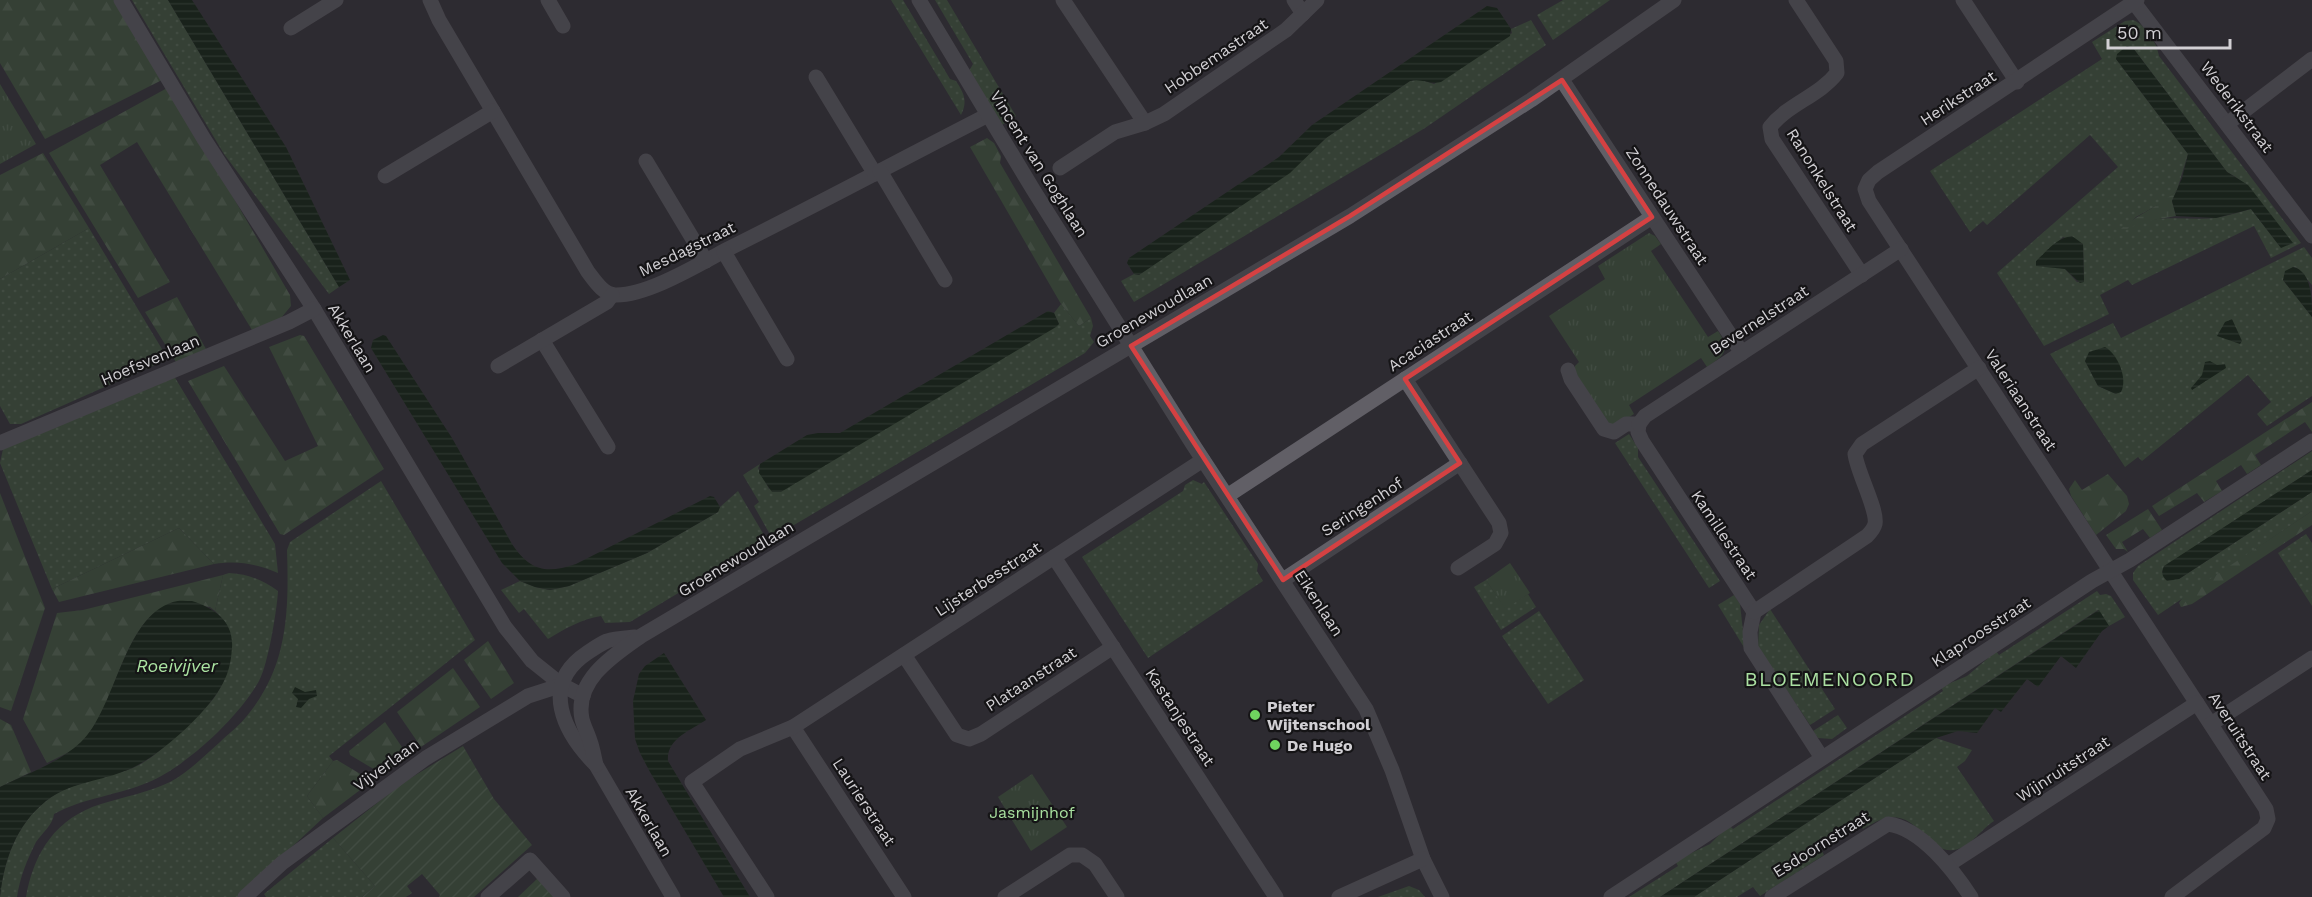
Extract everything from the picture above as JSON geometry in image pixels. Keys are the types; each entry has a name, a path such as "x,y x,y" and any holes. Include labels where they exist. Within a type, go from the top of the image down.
{"street":[{"name":"Akkerlaan","path":"121,0 204,139 314,309 505,627 532,661 562,685 583,696 582,717 596,765"},
{"path":"291,28 336,0"},
{"path":"430,0 439,20 588,272 599,287 612,295 607,302 498,366"},
{"path":"548,0 563,26"},
{"name":"Vincent van Goghlaan","path":"920,0 988,115 1131,346"},
{"path":"1063,0 1145,123"},
{"path":"1294,0 1303,14"},
{"name":"Hobbemastraat","path":"1060,168 1115,132 1145,123 1164,114 1286,30 1317,0"},
{"name":"Groenewoudlaan","path":"583,696 594,675 603,665 641,636 1395,189 1562,80 1674,0"},
{"name":"Ranonkelstraat","path":"1796,0 1836,61 1838,73 1830,82 1779,116 1770,127 1772,139 1862,275"},
{"path":"1964,0 2017,82"},
{"name":"Herikstraat","path":"1900,249 1869,201 1865,189 1869,180 2134,1"},
{"name":"Wederikstraat","path":"2134,1 2312,236"},
{"path":"2227,124 2312,59"},
{"path":"816,77 945,280"},
{"name":"Zonnedauwstraat","path":"1562,80 1742,353"},
{"path":"385,176 493,111"},
{"name":"Mesdagstraat","path":"612,295 642,291 706,261 988,115"},
{"path":"646,161 706,261"},
{"name":"Acaciastraat","path":"1227,496 1652,217"},
{"name":"Bevernelstraat","path":"1639,424 1645,416 1900,249"},
{"name":"Valeriaanstraat","path":"1900,249 2111,570"},
{"path":"724,252 787,358"},
{"name":"Hoefsvenlaan","path":"0,443 289,322 314,309"},
{"path":"542,340 608,447"},
{"name":"Eikenlaan","path":"1131,346 1203,460 1352,685 1376,728 1423,860 1442,897"},
{"path":"1822,758 1751,648 1750,632 1754,612 1867,536 1875,525 1874,514 1855,454 1862,444 1978,368"},
{"path":"1568,370 1571,379 1604,429 1614,432 1626,424 1639,424"},
{"path":"1405,379 1499,523 1501,533 1496,544 1458,568"},
{"name":"Kamillestraat","path":"1639,424 1638,432 1642,441 1754,612"},
{"name":"Klaproosstraat","path":"1611,897 2312,441"},
{"name":"Lijsterbesstraat","path":"767,897 692,782 740,749 793,728 1203,460"},
{"name":"Seringenhof","path":"1283,580 1460,464"},
{"name":"Kastanjestraat","path":"1054,557 1276,897"},
{"name":"Averuitstraat","path":"2111,570 2266,809 2268,819 2264,828 2172,897"},
{"name":"Groenewoudlaan","path":"562,685 567,672 576,661 607,641 641,636"},
{"name":"Plataanstraat","path":"904,655 957,735 969,739 981,734 1113,647"},
{"path":"2211,724 2312,658"},
{"name":"Akkerlaan","path":"562,685 563,717 579,747 596,765 673,897"},
{"name":"Vijverlaan","path":"245,897 282,862 426,758 528,696 562,685"},
{"name":"Wijnruitstraat","path":"1948,865 2197,703"},
{"name":"Laurierstraat","path":"793,728 904,897"},
{"name":"Esdoornstraat","path":"1772,897 1888,824 1897,825 1914,835 1948,865"},
{"path":"1005,897 1070,855 1082,855 1095,864 1117,897"},
{"path":"488,897 530,860 563,897"},
{"path":"1339,897 1423,860"},
{"path":"1948,865 1971,897"}],"highlighted area":[{"path":"1562,80 1652,217 1405,379 1460,463 1283,580 1131,346 1350,216"}],"green space":[{"path":"0,0 116,0 164,79 45,139 0,63"},
{"path":"132,0 168,0 339,287 329,294 224,154"},
{"path":"891,0 903,0 950,79 959,85 965,102 961,115"},
{"path":"935,0 947,0 1016,116 1002,125 969,71 973,64"},
{"path":"1563,0 1610,0 1553,40 1537,15"},
{"path":"1531,20 1546,45 1425,128 1134,302 1121,281 1134,274 1139,275 1306,157 1326,138 1410,81 1418,79 1434,84 1512,33 1511,29"},
{"path":"2125,21 2138,22 2146,30 2159,56 2301,243 2271,258 2254,226 2132,285 2128,280 2100,295 2109,314 2044,346 1997,273 2118,167 2090,135 1987,225 1983,221 1970,232 1930,171 2102,59 2092,42","holes":["2127,46 2133,48 2227,172 2255,195 2281,248 2251,209 2215,218 2154,219 2131,226 2120,233 2136,217 2165,201 2177,190 2188,154 2116,59","2063,237 2083,244 2084,282 2077,282 2065,269 2036,262"]},
{"path":"0,84 36,144 0,164"},
{"path":"169,87 290,295 291,306 281,318 252,330 137,142 100,165 170,282 138,298 49,153"},
{"path":"987,138 994,143 1001,156 1000,163 1091,318 1079,326 1061,304 970,147"},
{"path":"43,153 89,228 0,279 0,175"},
{"path":"2177,190 2172,201 2176,216 2135,225 2114,239 2113,237 2128,223"},
{"path":"89,228 168,359 21,424 10,424 0,406 0,279"},
{"path":"1649,233 1655,236 1661,244 1651,251 1708,337 1718,331 1725,348 1722,355 1707,367 1701,358 1629,405 1634,414 1612,428 1574,377 1575,366 1579,362 1549,316 1605,279 1598,266"},
{"path":"2304,247 2312,258 2312,285 2297,268 2293,267 2283,280 2312,317 2312,396 2267,426 2257,414 2271,402 2248,375 2142,461 2138,457 2125,467 2050,354 2113,323 2121,338","holes":["2114,355 2122,374 2116,394 2098,386 2085,361"]},
{"path":"177,297 206,349 176,362 145,312"},
{"path":"1061,304 1079,326 1091,318 1093,326 1090,336 1094,342 1085,353 772,538 754,506 759,502 743,475 760,464 758,468 769,489 1059,324 1054,313"},
{"path":"300,335 304,336 384,469 284,535 280,534 188,381 224,366 285,461 318,446 269,347"},
{"path":"174,376 275,544 278,573 247,564 231,562 214,564 179,528 52,589 0,463 3,449"},
{"path":"2312,402 2312,432 2305,422 2255,455 2261,465 2247,474 2241,465 2216,481 2222,491 2204,502 2197,493 2159,516 2152,506"},
{"path":"1629,434 1638,448 1638,457 1720,581 1709,588 1615,443"},
{"path":"2312,451 2312,470 2165,566 2162,572 2179,579 2312,492 2312,511 2158,615 2133,580 2133,573 2138,566"},
{"path":"2108,474 2127,496 2129,504 2126,511 2096,535 2071,496 2069,489 2075,480 2082,490"},
{"path":"1193,480 1202,484 1204,482 1258,564 1257,571 1263,581 1148,658 1082,557 1183,491 1185,485"},
{"path":"381,481 475,640 329,756 333,761 307,796 323,818 238,897 26,897 41,851 71,818 101,804 154,789 170,782 196,764 243,720 260,698 278,659 286,617 287,550 290,542"},
{"path":"738,491 767,540 630,622 605,623 601,616 594,617 573,625 548,639 524,609 519,613 501,590 520,581 550,590 569,586 647,553 718,512 720,507"},
{"path":"0,493 45,608 11,711 0,707"},
{"path":"2148,509 2162,530 2150,538 2143,529 2122,542 2128,552 2124,549 2116,549 2106,535"},
{"path":"2312,511 2312,525 2192,604 2181,607 2179,603 2183,597"},
{"path":"179,528 214,564 59,602 52,589"},
{"path":"2306,534 2312,543 2312,606 2278,553"},
{"path":"1510,563 1530,593 1505,609 1486,580"},
{"path":"229,573 255,578 278,591 266,663 250,695 211,739 164,775 54,814 52,822 36,842 30,855 17,897 0,897 13,844 36,810 68,788 127,770 144,762 160,751 214,698 225,677 231,654 228,631 223,620 215,611 223,575"},
{"path":"223,575 215,611 210,607 173,602 150,617 129,648 101,714 92,729 74,749 47,763 23,719 57,613 83,610"},
{"path":"1486,580 1505,608 1528,594 1536,607 1501,630 1474,587"},
{"path":"2097,591 2100,595 2111,596 2125,617 2109,626 2098,610 1660,897 1629,897 1678,866 1675,861 1710,844 1729,825 1733,829 1943,691 1941,687 1967,676 1996,651 1999,655"},
{"path":"1734,595 1740,604 1745,649 1718,605"},
{"path":"1770,609 1835,709 1810,725 1758,647 1759,625"},
{"path":"1539,611 1584,680 1548,704 1502,636"},
{"path":"488,641 514,683 491,699 464,660"},
{"path":"453,668 480,707 421,747 397,712"},
{"path":"1838,715 1847,728 1832,739 1818,738 1813,731"},
{"path":"0,719 11,725 31,772 0,787"},
{"path":"385,722 408,756 382,774 350,755 349,751"},
{"path":"1936,738 1972,750 1965,761 1957,767 1994,821 1965,846 1951,850 1943,849 1915,826 1899,818 1877,821 1863,829 1856,819 1818,844 1824,855 1760,896 1753,887 1737,897 1694,897"},
{"path":"463,746 494,799 532,845 474,897 439,897 440,895 422,874 407,886 412,893 406,897 362,897 375,886 333,838 401,784"},
{"path":"337,760 372,781 323,818 307,796 333,761"},
{"name":"Jasmijnhof","path":"1032,774 1067,827 1031,851 998,797"},
{"path":"333,838 375,886 362,897 266,897 264,894"},
{"path":"538,878 554,897 518,897"},
{"path":"1409,886 1419,890 1425,897 1378,897"}],"water":[{"path":"168,0 192,0 286,147 350,280 339,287"},
{"path":"1487,6 1497,8 1511,29 1510,36 1441,82 1410,81 1326,138 1290,173 1139,275 1134,274 1127,263 1129,258 1279,157 1312,125"},
{"path":"2127,46 2133,48 2227,172 2248,185 2293,243 2281,248 2251,209 2216,218 2176,216 2172,201 2182,178 2188,154 2116,59 2117,54"},
{"path":"2072,236 2083,244 2084,282 2080,283 2065,269 2036,266 2036,261 2052,246 2061,239"},
{"path":"2293,267 2304,274 2310,287 2312,317 2283,280 2285,271"},
{"path":"1048,311 1054,313 1059,324 1056,327 781,492 772,492 759,473 760,464 807,435 840,433"},
{"path":"2232,319 2242,341 2240,344 2217,336 2225,322"},
{"path":"383,335 386,336 452,438 512,544 532,565 556,569 576,564 710,496 714,497 720,507 718,512 647,553 569,586 550,590 520,581 502,563 371,348 373,340"},
{"path":"2105,347 2118,361 2122,374 2123,387 2121,392 2116,394 2098,386 2085,361 2089,352"},
{"path":"2210,361 2217,365 2225,364 2226,368 2192,390 2191,388 2202,375 2205,362"},
{"path":"2312,470 2312,492 2179,579 2167,581 2164,578 2162,573 2164,566"},
{"name":"Roeivijver","path":"192,601 215,612 230,630 232,648 229,666 216,695 179,735 135,767 64,790 36,810 13,844 0,897 0,787 53,762 81,742 93,727 103,708 121,665 142,626 156,611 173,602"},
{"path":"2099,610 2109,626 2102,631 2076,668 2061,656 2038,687 2027,679 2001,712 1995,708 1977,733 1958,731 1936,738 1694,897 1660,897"},
{"path":"664,653 706,720 675,741 668,753 668,761 750,897 724,897 650,772 635,739 633,701 639,674 645,666"},
{"path":"295,687 305,692 316,690 317,696 309,699 301,708 296,707 298,699 292,693"}],"place":[{"name":"Pieter Wijtenschool","path":"1255,715"},
{"name":"De Hugo","path":"1275,745"}],"district":[{"name":"BLOEMENOORD","path":"1830,679"}]}
